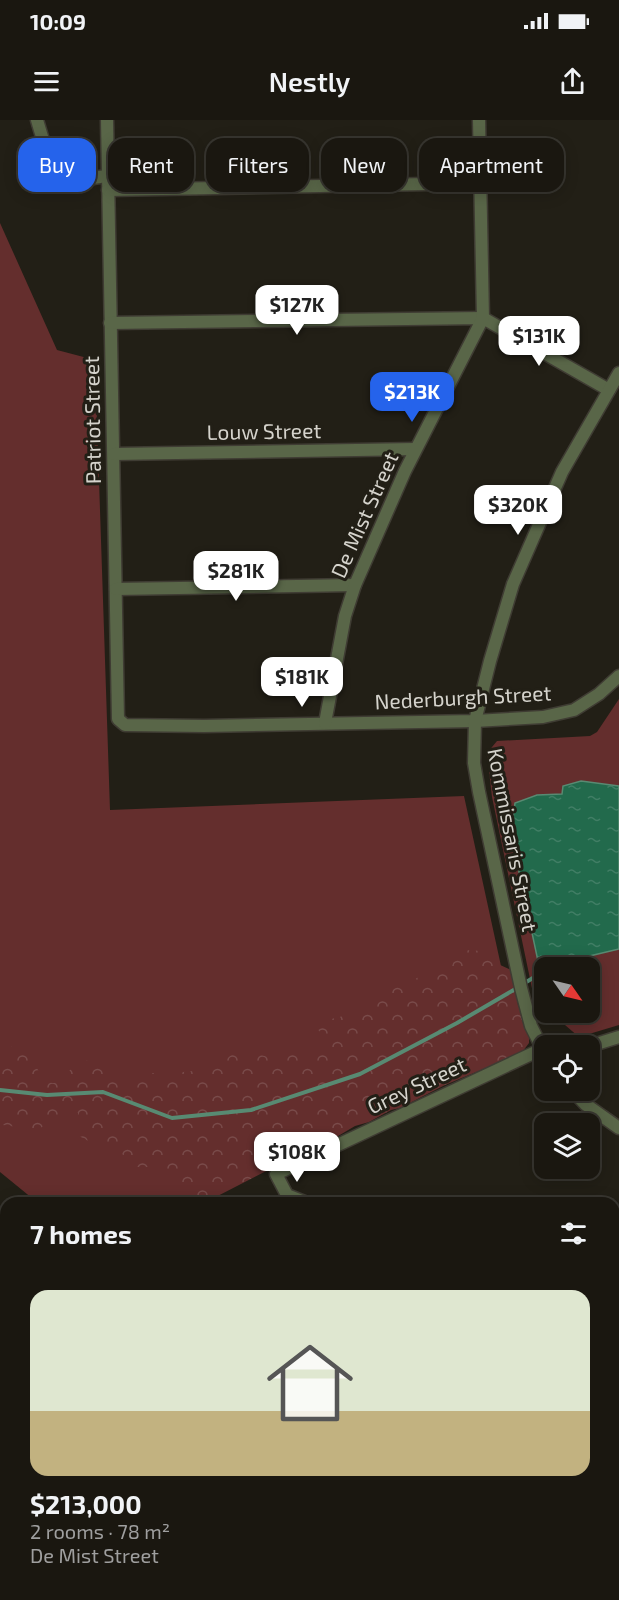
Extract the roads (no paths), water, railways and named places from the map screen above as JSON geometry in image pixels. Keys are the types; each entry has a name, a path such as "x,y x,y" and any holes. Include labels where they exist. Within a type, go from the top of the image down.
{"street":[{"path":"38,120 52,165 64,178 71,180 107,176"},
{"name":"Patriot Street","path":"107,120 108,190"},
{"name":"De Mist Street","path":"479,120 479,138"},
{"path":"194,188 419,184"},
{"name":"Patriot Street","path":"108,192 118,719"},
{"name":"De Mist Street","path":"325,723 345,616 355,585 415,449 483,318 480,192"},
{"path":"110,323 483,318 609,390"},
{"name":"Kommissaris Street","path":"536,1035 531,1026 522,988 479,792 474,763 475,721 487,670 513,584 562,472 619,373"},
{"name":"Louw Street","path":"114,454 415,449"},
{"path":"116,589 355,585"},
{"name":"Nederburgh Street","path":"118,719 125,725 204,726 475,721 558,715 574,710 599,694 619,676"},
{"path":"600,1043 619,1037"},
{"name":"Grey Street","path":"292,1197 287,1195 276,1174 534,1054"},
{"path":"582,1101 619,1128"}],"water":[{"path":"581,781 619,786 619,949 585,957 537,957 511,834 515,803 537,795 562,794 563,786"}],"waterway":[{"path":"523,984 534,977"},
{"path":"0,1090 47,1095 103,1092 172,1118 251,1110 360,1074 457,1023 517,988"}]}
